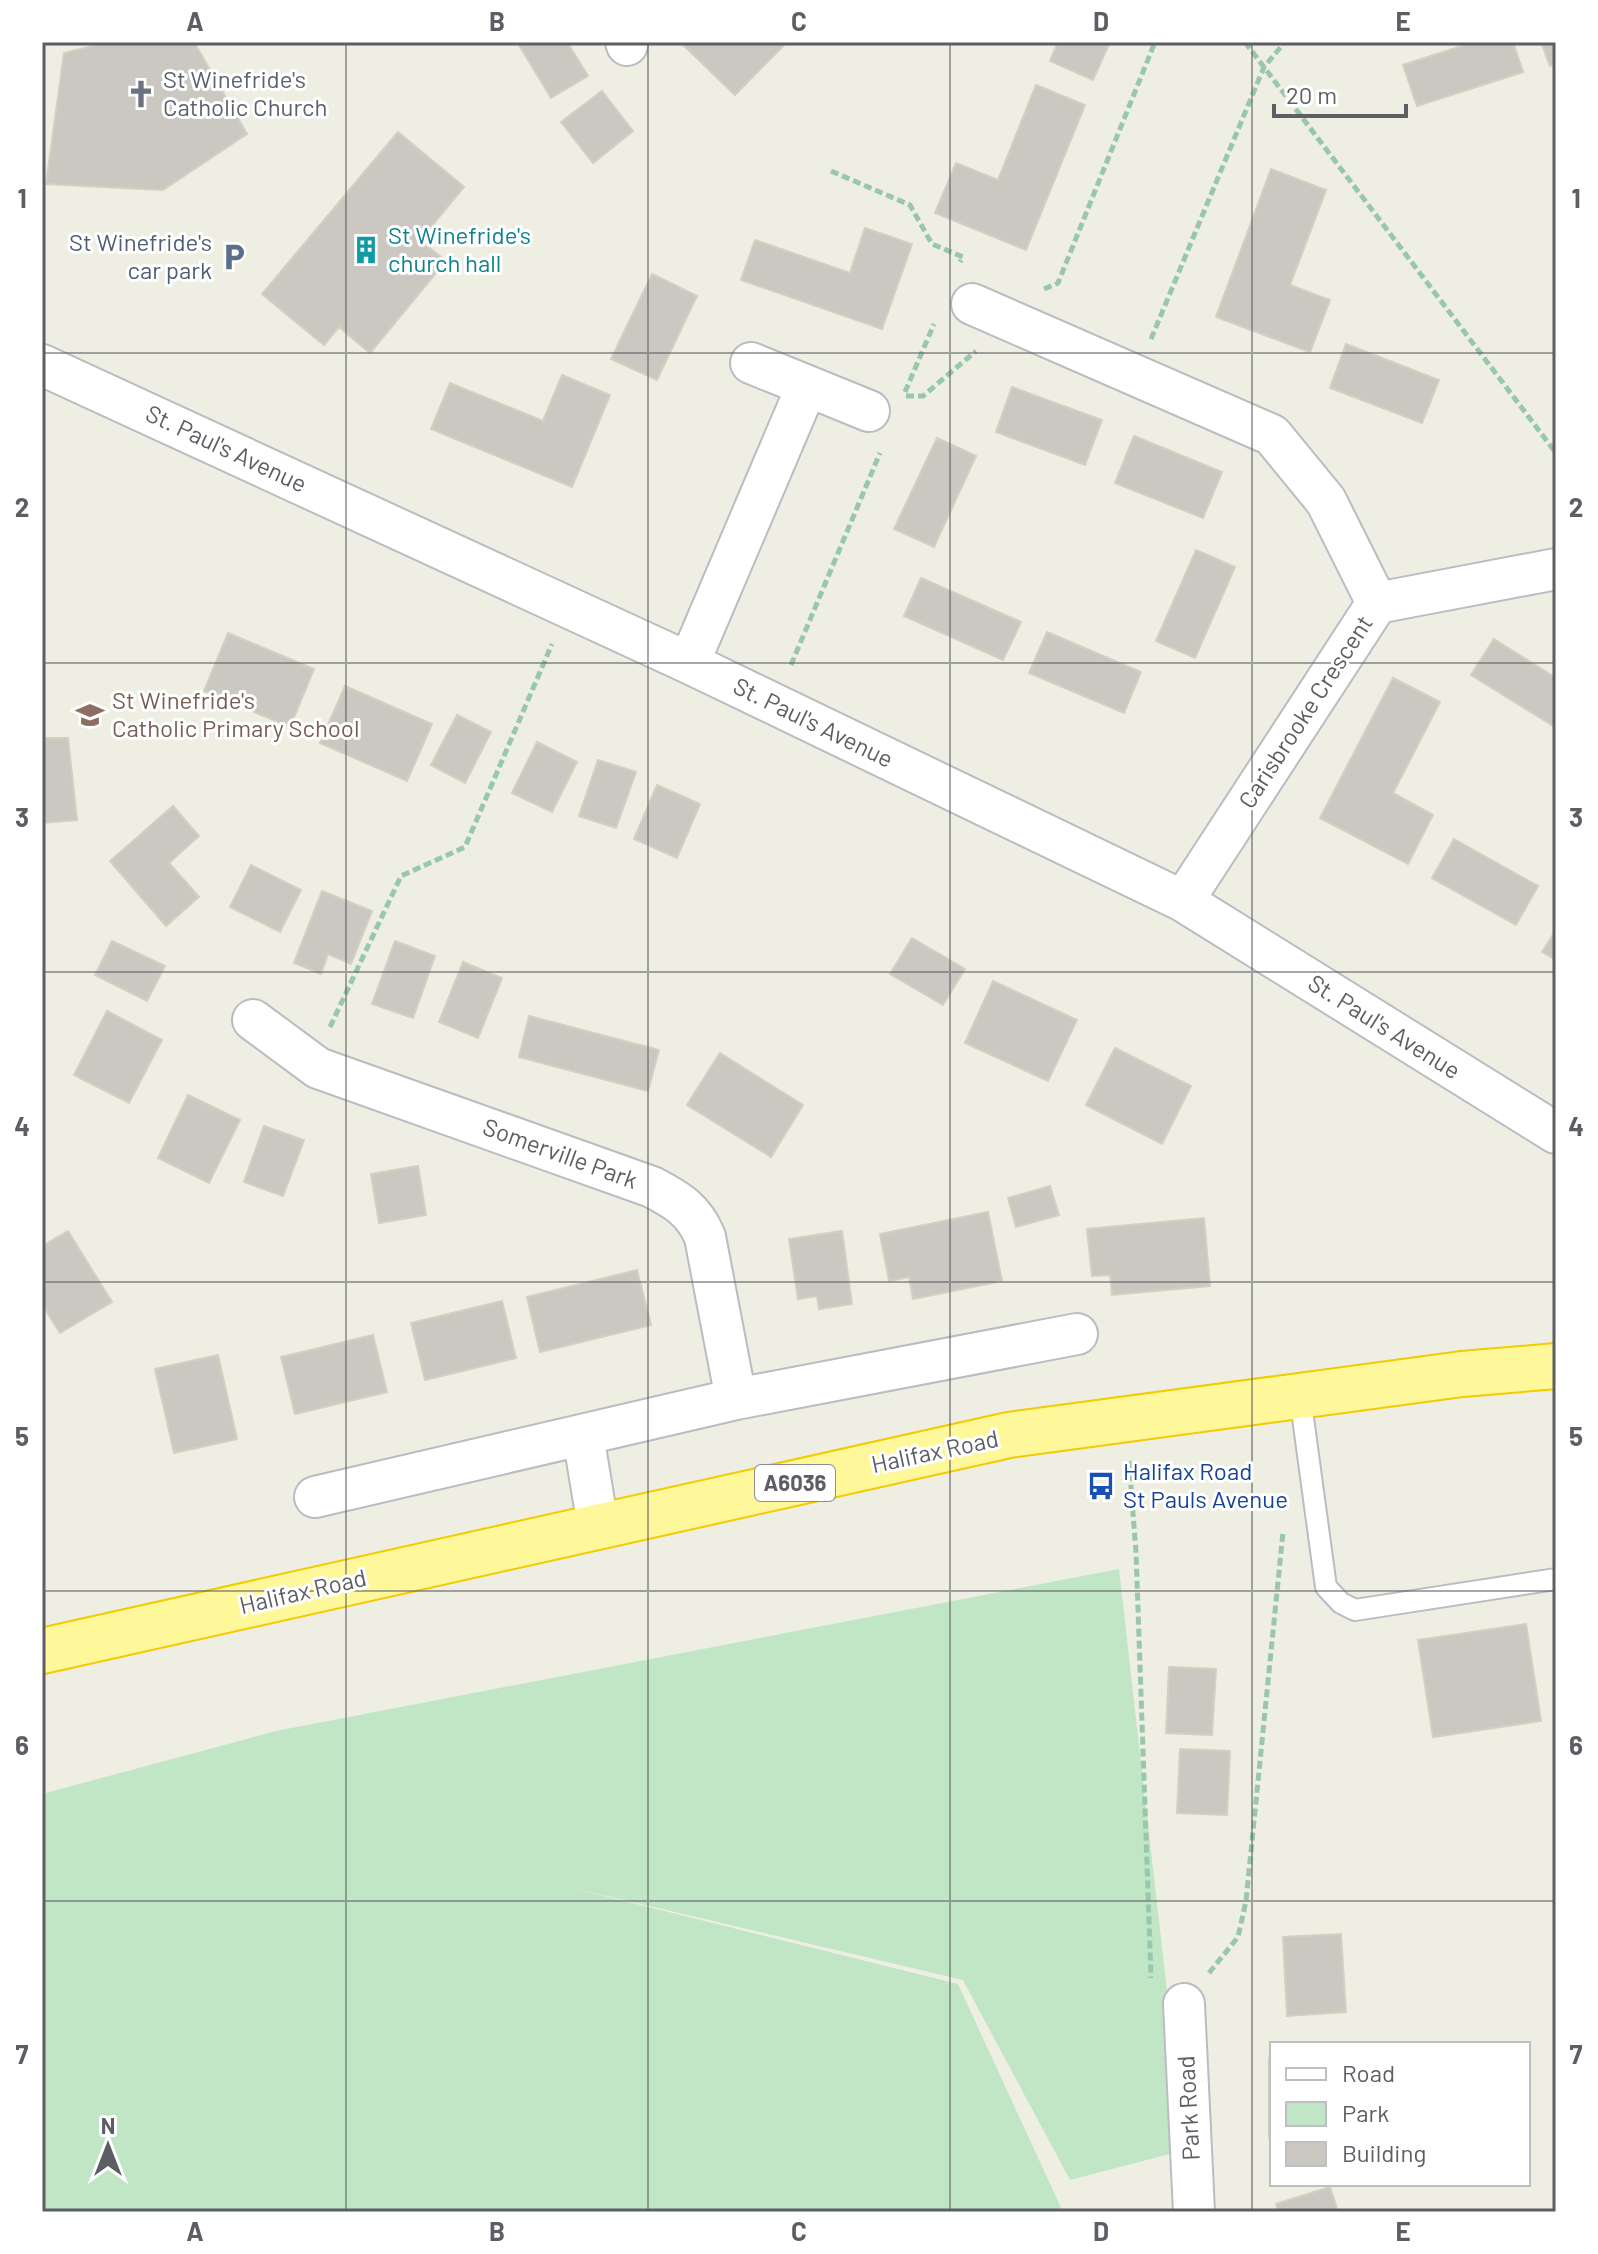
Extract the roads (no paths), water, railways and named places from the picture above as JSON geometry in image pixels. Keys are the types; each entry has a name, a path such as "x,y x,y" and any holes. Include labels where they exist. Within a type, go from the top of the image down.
{"highway":[{"name":"Halifax Road","path":"42,1651 1009,1435 1462,1374 1556,1366"}],"street":[{"name":"Carisbrooke Crescent","path":"960,298 1272,435 1326,501 1377,603 1183,901"},
{"path":"751,363 886,416"},
{"name":"St. Paul's Avenue","path":"42,365 568,606 1183,901 1556,1133"},
{"path":"689,663 807,386"},
{"path":"1377,603 1556,569"},
{"name":"Somerville Park","path":"253,1020 312,1064 652,1187 682,1203 698,1219 705,1237 736,1399"},
{"path":"315,1497 736,1399 1077,1334"},
{"path":"583,1435 598,1526"},
{"name":"Park Road","path":"1184,2004 1194,2212"}],"lane":[{"path":"1300,1396 1326,1587 1341,1603 1355,1610 1556,1579"}],"place":[{"name":"St Winefride's Catholic Church","path":"141,94"},
{"name":"St Winefride's church hall","path":"366,250"},
{"name":"St Winefride's car park","path":"234,257"},
{"name":"St Winefride's Catholic Primary School","path":"90,715"},
{"name":"Halifax Road St Pauls Avenue","path":"1101,1486"}]}
